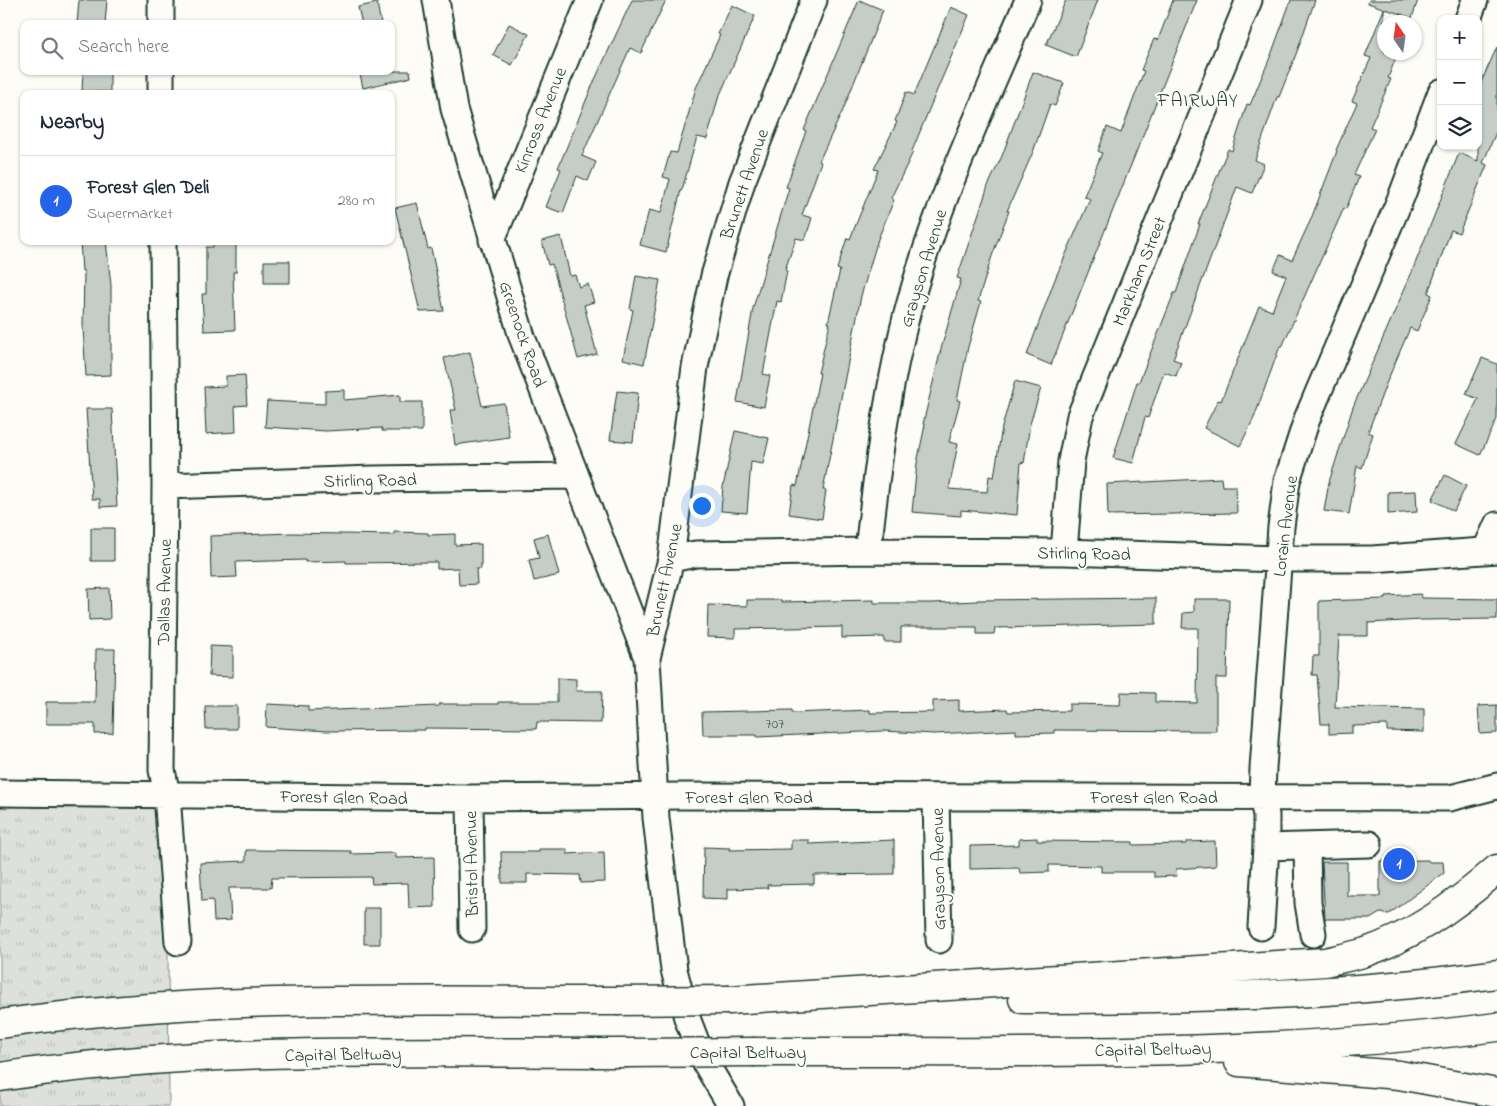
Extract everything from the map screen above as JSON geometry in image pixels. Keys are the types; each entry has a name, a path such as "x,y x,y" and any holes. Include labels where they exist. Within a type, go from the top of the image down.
{"highway":[{"path":"729,1000 1325,962 1366,952 1402,936 1440,914 1497,869"},
{"path":"0,1024 110,1012 243,1004 1212,997 1322,992 1497,974"},
{"name":"Capital Beltway","path":"0,1077 111,1063 243,1056 1215,1049 1325,1044 1497,1026"},
{"path":"1093,1050 1399,1075 1497,1093"}],"street":[{"path":"161,0 161,20"},
{"name":"Greenock Road","path":"436,0 454,109 522,337 647,658"},
{"name":"Kinross Avenue","path":"492,240 590,0"},
{"name":"Brunett Avenue","path":"731,1106 702,1057 687,1018 674,970 655,796 647,658 672,559 695,367 714,276 742,182 814,0"},
{"name":"Grayson Avenue","path":"868,551 886,410 902,332 944,200 1028,0"},
{"name":"Markham Street","path":"1064,552 1071,461 1080,416 1249,0"},
{"path":"1469,15 1475,0"},
{"path":"161,75 161,90"},
{"name":"Lorain Avenue","path":"1261,927 1266,847 1266,814 1262,797 1281,527 1287,480 1307,419 1402,195 1437,103"},
{"name":"Dallas Avenue","path":"163,245 165,486 162,770 167,795 178,942"},
{"name":"Stirling Road","path":"165,486 373,479 575,476"},
{"path":"1492,550 1497,524"},
{"name":"Stirling Road","path":"672,559 696,554 868,551 1064,552 1279,559 1372,559 1492,550"},
{"name":"Forest Glen Road","path":"0,793 470,798 655,796 1450,798 1497,786"},
{"name":"Grayson Avenue","path":"936,797 939,940"},
{"name":"Bristol Avenue","path":"470,798 472,929"},
{"path":"1266,847 1369,844"},
{"path":"1307,846 1308,903 1313,934"}],"green space":[{"path":"167,795 169,1106 0,1106 0,798"}],"building":[{"path":"79,0 107,0 105,20 77,20"},
{"path":"632,0 666,0 641,53 630,48 582,156 596,162 588,181 577,176 563,213 546,207 561,169 558,168 592,86"},
{"path":"859,0 883,10 843,110 819,161 821,162 802,215 812,218 805,240 796,238 785,270 787,271 781,302 777,301 763,374 770,376 764,407 737,402 753,308 789,188 786,187 806,131 804,130"},
{"path":"1066,0 1098,0 1076,57 1046,45"},
{"path":"1173,0 1197,0 1051,365 1027,355 1055,279 1090,199 1084,196 1102,153 1098,151 1107,127 1121,133 1144,71 1141,70 1154,39 1158,40"},
{"path":"1291,0 1315,0 1298,49 1279,97 1277,97 1255,160 1264,164 1252,193 1237,187 1173,359 1181,362 1176,376 1164,372 1148,418 1145,417 1133,463 1113,458 1137,382 1139,382 1174,293 1176,293 1200,224 1198,224 1228,149 1232,151 1247,104 1250,105"},
{"path":"1369,0 1418,0 1413,15 1403,15 1368,3"},
{"path":"377,3 380,20 361,20 358,7"},
{"path":"732,5 755,16 718,99 707,139 697,137 681,190 666,252 640,245 649,210 661,213 670,179 663,177 670,152 677,153 696,88"},
{"path":"951,7 969,15 913,152 891,198 894,200 878,239 861,296 823,490 826,490 822,519 789,514 793,485 797,486 820,373 818,373 830,323 828,323 840,270 837,269 847,238 850,239 878,170 874,169 897,122 895,121 906,92 914,95"},
{"path":"509,24 529,34 512,65 493,55"},
{"path":"1377,26 1377,60 1395,60 1388,78 1391,79 1370,127 1375,129 1354,175 1359,177 1346,209 1344,208 1282,347 1280,346 1254,418 1240,446 1204,428 1218,400 1221,401 1259,306 1272,311 1286,276 1273,271 1280,255 1292,260 1311,219 1336,150 1357,103 1352,101 1371,58 1365,56"},
{"path":"1497,47 1497,130 1483,163 1487,165 1459,233 1451,230 1428,293 1432,295 1417,331 1410,328 1386,384 1368,432 1373,434 1362,468 1357,466 1349,514 1324,511 1329,482 1353,407 1411,274 1459,153 1478,161 1478,150 1482,150 1482,80"},
{"path":"395,71 410,71 411,77 363,88 360,75 395,75"},
{"path":"1033,72 1064,83 1055,106 1050,104 1033,152 1007,211 1009,211 992,256 978,301 981,302 968,347 957,400 960,401 949,442 958,444 949,489 987,492 989,476 994,477 1002,427 1015,381 1041,388 1030,424 1024,463 1021,462 1017,515 961,510 961,516 912,512 917,463 925,425 923,424 941,349 961,279 957,278 988,186 1002,156"},
{"path":"83,75 110,75 110,90 82,90"},
{"path":"417,203 428,249 431,248 444,311 420,312 395,208"},
{"path":"561,236 570,276 575,275 579,287 588,284 594,302 584,305 597,354 578,359 552,264 548,265 542,241"},
{"path":"80,245 106,245 111,285 111,375 86,376 83,328 84,271 82,271"},
{"path":"213,245 236,245 236,272 233,272 235,330 204,331 202,294 206,294 206,247 213,247"},
{"path":"264,261 290,261 290,283 264,283"},
{"path":"636,276 660,280 644,364 623,359 633,310 630,309"},
{"path":"470,352 482,406 504,403 509,437 455,445 450,410 456,410 444,358"},
{"path":"1482,358 1497,364 1497,419 1480,455 1456,444 1478,399 1466,394"},
{"path":"245,375 247,405 235,406 236,432 206,434 204,387 226,386 226,376"},
{"path":"344,390 344,400 400,395 400,402 422,402 422,431 382,431 382,428 326,431 265,427 267,401 325,404 325,391"},
{"path":"617,391 638,393 633,442 610,440"},
{"path":"86,409 112,409 117,506 100,507 100,499 92,499"},
{"path":"735,431 769,438 763,464 751,462 747,513 721,511 723,487"},
{"path":"1445,475 1466,486 1454,511 1432,500"},
{"path":"1221,478 1222,486 1236,486 1237,513 1108,515 1107,484"},
{"path":"1416,491 1417,512 1388,514 1388,492"},
{"path":"91,528 114,528 114,561 91,561"},
{"path":"394,532 428,533 428,535 455,534 455,545 481,544 481,569 476,569 477,584 459,585 458,568 437,569 437,562 346,563 346,561 305,562 305,560 236,562 237,577 211,578 210,536 292,533 394,535"},
{"path":"548,534 559,575 534,581 529,560 539,558 534,538"},
{"path":"109,588 110,619 89,620 88,589"},
{"path":"1421,594 1421,598 1497,599 1497,619 1368,623 1368,636 1339,636 1335,707 1424,709 1424,732 1387,731 1387,725 1352,726 1352,733 1329,734 1329,724 1321,724 1317,675 1312,675 1313,656 1319,656 1319,601 1386,599 1386,596"},
{"path":"1156,598 1156,624 995,628 994,634 977,634 977,627 901,627 901,642 884,642 884,637 842,638 842,627 735,629 735,638 707,637 708,605 747,606 747,600 781,600 781,602 874,600 874,603 933,603 977,600"},
{"path":"1194,599 1229,599 1227,678 1216,678 1216,731 1054,730 1054,733 1016,734 1016,730 934,734 884,731 757,737 757,735 703,735 702,712 792,710 792,713 870,710 870,713 933,712 933,701 959,700 959,711 1007,709 1008,712 1069,711 1069,704 1120,705 1121,692 1155,693 1155,702 1197,703 1198,628 1182,628 1183,613 1194,612"},
{"path":"210,646 233,647 233,677 209,676"},
{"path":"96,649 115,649 113,733 95,734 95,724 46,724 46,702 95,702"},
{"path":"557,678 576,679 576,691 602,691 601,723 537,722 536,729 425,728 425,730 327,731 266,727 267,704 308,706 308,711 439,706 439,704 557,702"},
{"path":"1497,705 1497,733 1480,734 1478,706"},
{"path":"205,706 237,706 237,729 206,729"},
{"path":"1037,838 1037,841 1133,842 1133,845 1186,844 1186,842 1215,841 1216,866 1176,869 1177,876 1154,877 1154,872 1101,872 1101,866 1049,865 1049,872 1020,873 1019,868 970,869 970,846 1019,845 1019,839"},
{"path":"791,840 809,840 809,844 894,840 894,874 814,875 814,884 767,885 768,888 728,889 728,899 703,898 704,847 730,848 729,850 791,849"},
{"path":"539,849 567,849 567,854 604,852 605,882 581,883 580,875 527,874 527,883 502,883 501,852 539,852"},
{"path":"246,850 351,851 351,854 396,853 396,858 434,857 435,907 409,908 408,883 372,884 371,877 272,878 271,888 229,888 231,920 214,921 213,900 202,901 200,863 246,861"},
{"path":"1428,860 1429,862 1443,862 1444,873 1389,914 1380,913 1370,919 1325,919 1322,862 1347,862 1347,896 1380,896 1380,861"},
{"path":"364,908 380,908 380,944 364,944"}],"place":[{"name":"Forest Glen Deli","path":"1399,864"}],"district":[{"name":"FAIRWAY","path":"1198,99"}]}
